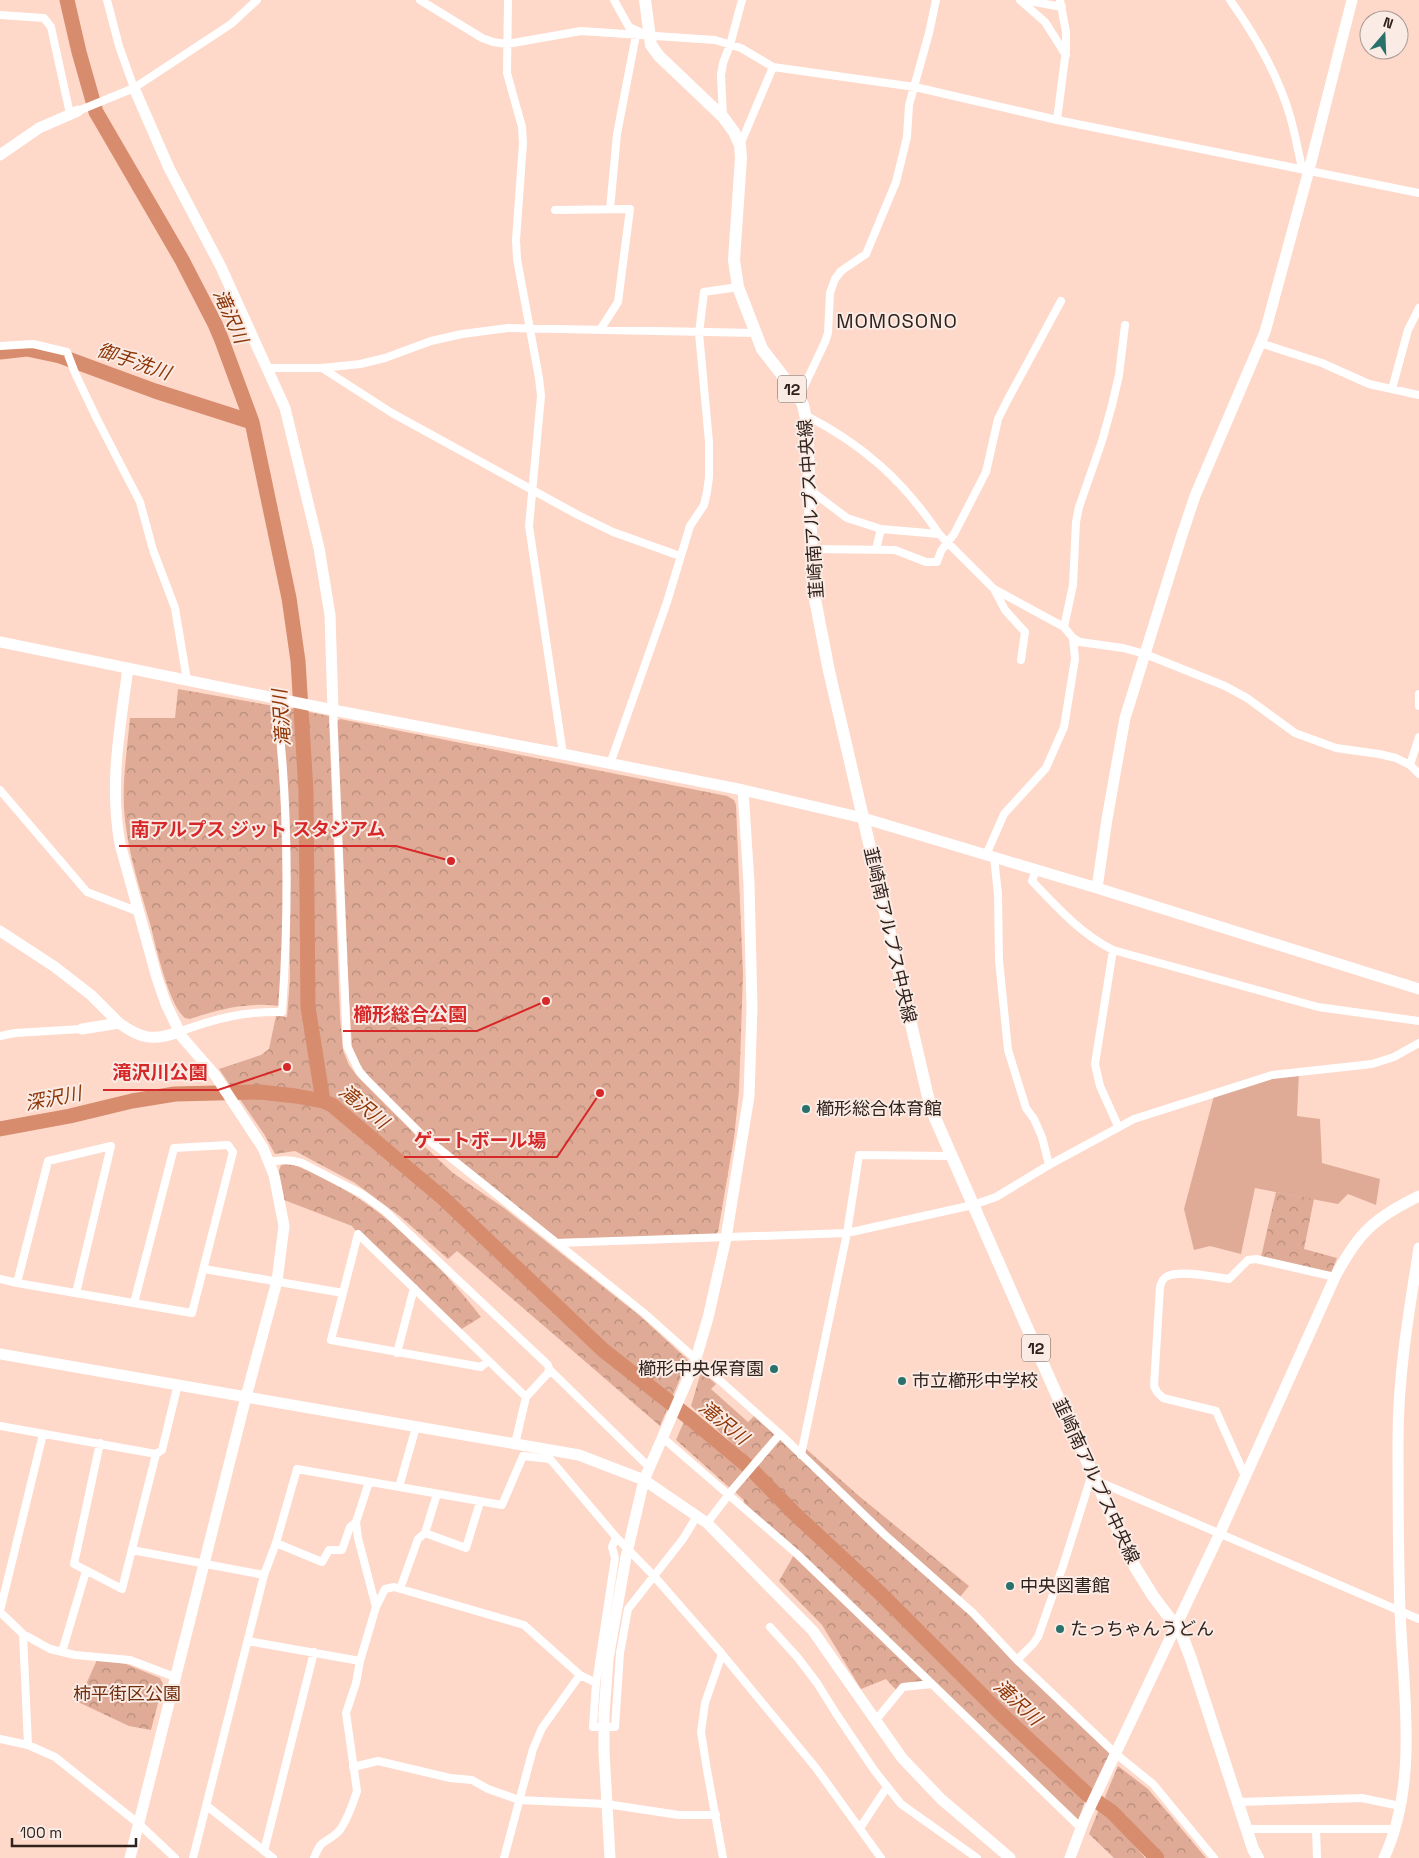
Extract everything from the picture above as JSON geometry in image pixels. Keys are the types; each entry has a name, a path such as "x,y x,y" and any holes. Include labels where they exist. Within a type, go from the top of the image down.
{"main road":[{"name":"韮崎南アルプス中央線","path":"645,0 642,36 659,56 723,117 734,132 740,145 741,158 734,260 738,287 756,333 768,357 803,405 810,490 814,589 817,606 829,671 862,818 928,1097 935,1118 1135,1567 1153,1596 1181,1633 1258,1858"}],"street":[{"path":"107,0 119,46 134,88 169,168 221,268 285,408 319,548 330,615 330,710 346,1046 359,1071 421,1134 644,1313 695,1362 780,1434 885,1535 974,1613 1017,1660 1116,1754 1153,1784 1214,1858"},
{"path":"0,155 39,128 134,88 231,24 257,0"},
{"path":"420,0 482,38 493,42 507,44 581,31 715,40 741,48 773,66 915,88 1057,120 1419,193"},
{"path":"508,0 507,72 522,127 522,165 516,240 517,259 539,378 540,396 529,526 563,754"},
{"path":"614,0 629,27 642,36"},
{"path":"723,117 722,63 730,45 742,0"},
{"path":"799,397 825,342 828,332 830,293 835,279 840,271 866,254 896,182 908,137 909,105 915,88 936,0"},
{"path":"1022,0 1061,4 1066,32 1066,55 1057,120"},
{"path":"1022,0 1045,22 1066,55"},
{"path":"1230,0 1247,25 1278,82 1305,169"},
{"path":"1097,888 1125,718 1195,496 1260,343 1273,305 1305,169 1352,0"},
{"path":"0,15 44,18 51,28 74,113"},
{"path":"610,209 621,107 642,36"},
{"path":"740,145 773,66"},
{"path":"554,210 630,209 618,302 600,330"},
{"path":"610,764 667,602 690,526 704,505 709,477 709,442 700,333 704,292 738,287"},
{"path":"812,549 896,550 926,562 937,562 941,551 973,499 986,472 998,419 1061,301"},
{"path":"1392,389 1408,330 1419,308"},
{"path":"1064,627 1073,585 1076,522 1079,507 1102,441 1112,404 1119,375 1126,325"},
{"path":"268,368 322,368 360,364 385,358 431,341 462,334 508,328 756,333"},
{"path":"1260,343 1322,363 1369,384 1419,395"},
{"path":"0,346 33,344 67,352 75,373 140,502 153,550 175,608 187,680"},
{"path":"322,368 392,413 578,515 613,532 680,556"},
{"path":"805,415 832,429 861,448 885,468 925,513 939,534 994,589 1005,610 1025,632 1021,660"},
{"path":"810,490 846,518 881,529 939,534"},
{"path":"876,550 881,529"},
{"path":"994,589 1064,627 1073,638 1080,642 1123,648 1145,654 1225,686 1247,698 1295,733 1336,748 1396,758 1410,765 1419,774"},
{"path":"1049,1165 1042,1138 1026,1108 1008,1050 999,960 998,894 990,856 1004,814 1046,768 1064,727 1075,659 1073,638"},
{"path":"0,642 330,710 743,790 862,818 1097,888 1419,989"},
{"path":"128,668 116,757 114,798 120,844 157,978 178,1032 210,1070 263,1148 274,1175 284,1226 277,1281 130,1858"},
{"path":"1419,694 1419,706"},
{"path":"0,931 55,967 91,995 119,1023 129,1030 151,1038 161,1038 220,1017 245,1013 282,1012 286,960 285,848 278,699"},
{"path":"1410,765 1419,736"},
{"path":"0,790 87,892 139,912"},
{"path":"610,1858 606,1804 604,1727 608,1659 626,1557 644,1480 695,1362 714,1295 726,1238 749,1096 752,1008 749,883 743,790"},
{"path":"1036,870 1032,881 1076,926 1113,950 1318,1008 1419,1022"},
{"path":"1113,950 1095,1064 1100,1086 1118,1126"},
{"path":"0,1036 82,1029 119,1023"},
{"path":"557,1243 847,1233 974,1205 996,1197 1134,1118 1272,1075 1372,1064 1394,1057 1419,1043"},
{"path":"0,1279 17,1283 192,1313 233,1152 228,1145 174,1148 134,1303"},
{"path":"17,1283 48,1161 111,1146 76,1293"},
{"path":"801,1454 847,1233 859,1154 952,1156"},
{"path":"269,1162 282,1160 302,1162 362,1194 379,1206 548,1365 549,1369 650,1468"},
{"path":"1070,1858 1083,1824 1175,1625 1220,1533 1348,1252 1364,1231 1385,1214 1419,1196"},
{"path":"488,1361 481,1367 331,1340 358,1234 526,1397"},
{"path":"1384,1858 1395,1830 1400,1806 1406,1744 1400,1611 1398,1437 1404,1346 1419,1248"},
{"path":"1246,1476 1216,1411 1163,1398 1154,1386 1160,1287 1162,1281 1166,1276 1176,1274 1200,1274 1229,1278 1248,1260 1256,1259 1335,1278"},
{"path":"204,1269 343,1293"},
{"path":"397,1352 414,1288"},
{"path":"0,1354 578,1456 644,1480 707,1522 813,1631 902,1758 941,1799 1010,1858"},
{"path":"515,1444 526,1397 549,1369"},
{"path":"100,1443 74,1564 86,1572 122,1589 156,1454 162,1450 178,1384"},
{"path":"0,1426 156,1454"},
{"path":"399,1488 416,1427"},
{"path":"44,1434 0,1611 23,1634 50,1649 75,1655 130,1660 175,1677"},
{"path":"707,1522 780,1434"},
{"path":"664,1435 731,1492 932,1684 1083,1824"},
{"path":"193,1858 264,1575 276,1543 297,1469 502,1505 523,1456 550,1459 616,1537 654,1576 722,1654 816,1768 880,1858"},
{"path":"1017,1660 1038,1637 1094,1477 1419,1618"},
{"path":"369,1482 356,1522 358,1538 376,1607"},
{"path":"400,1588 418,1539 425,1533 437,1494"},
{"path":"425,1533 466,1548 480,1502"},
{"path":"616,1537 612,1547 615,1558 596,1683 593,1727 614,1727 620,1653 628,1609 683,1539 697,1516"},
{"path":"276,1543 322,1562 329,1550 342,1550 350,1527 356,1522"},
{"path":"132,1550 264,1575"},
{"path":"62,1652 86,1572"},
{"path":"314,1858 320,1844 338,1832 354,1802 357,1791 346,1713 376,1607 385,1589 400,1588 524,1625 580,1675 596,1683"},
{"path":"770,1627 798,1658 817,1683 836,1715 901,1804 977,1858"},
{"path":"23,1634 28,1744"},
{"path":"248,1641 360,1661"},
{"path":"264,1851 314,1652"},
{"path":"722,1654 705,1703 701,1732 706,1770 724,1858"},
{"path":"504,1858 533,1749 542,1728 580,1675"},
{"path":"875,1721 903,1687 932,1684"},
{"path":"0,1739 28,1744 55,1757 139,1824 175,1858"},
{"path":"353,1767 378,1761 450,1778 472,1780 488,1789 519,1800 606,1804 679,1815 716,1815"},
{"path":"860,1828 887,1787"},
{"path":"1238,1802 1362,1798 1400,1806"},
{"path":"207,1806 273,1858"},
{"path":"1247,1829 1395,1830"},
{"path":"1316,1829 1317,1858"}],"green space":[{"path":"178,689 274,706 282,861 281,982 279,1006 256,1005 223,1009 190,1019 183,1016 178,1009 168,988 129,847 124,807 124,782 130,718 175,718"},
{"path":"280,706 329,716 340,1017 343,1050 349,1065 358,1077 411,1130 425,1147 453,1173 504,1208 640,1316 688,1360 660,1426 457,1251 448,1259 401,1217 355,1183 295,1151 275,1154 264,1134 219,1069 261,1055 269,1049 276,1016 287,1017 290,979 287,808"},
{"path":"340,719 727,796 734,800 736,805 743,975 739,1091 734,1138 718,1232 715,1235 556,1239 459,1163 413,1122 362,1070 352,1047 342,882 336,722"},
{"path":"1299,1071 1297,1116 1320,1119 1322,1163 1380,1179 1376,1205 1348,1194 1338,1204 1255,1188 1241,1254 1210,1246 1194,1250 1184,1209 1215,1092"},
{"path":"288,1163 344,1189 395,1226 441,1270 481,1317 460,1330 358,1234 352,1226 284,1200 278,1173 281,1165"},
{"path":"1276,1192 1314,1199 1304,1249 1337,1258 1331,1273 1261,1257"},
{"path":"701,1372 716,1384 711,1389 748,1422 754,1416 775,1435 752,1461 691,1406"},
{"path":"685,1419 744,1471 731,1489 676,1440"},
{"path":"780,1434 970,1610 1116,1754 1094,1800 1002,1715 888,1601 795,1514 764,1481 755,1463"},
{"path":"805,1448 859,1496 969,1586 959,1598 887,1535 803,1453"},
{"path":"749,1475 958,1674 955,1679 965,1682 1086,1798 1078,1821 932,1682 897,1691 886,1679 861,1689 822,1625 779,1581 795,1553 743,1507 744,1500 735,1492"},
{"name":"柿平街区公園","path":"97,1660 126,1664 160,1678 163,1684 151,1730 129,1726 78,1702"},
{"path":"1118,1766 1148,1789 1206,1858 1165,1858 1131,1824 1126,1815 1121,1814 1105,1797"},
{"path":"1099,1809 1123,1831 1145,1858 1114,1858 1089,1834"}],"waterway":[{"name":"滝沢川","path":"67,0 96,112 182,260 215,324 252,422 289,598 298,661 306,791 308,1007 323,1101"},
{"name":"御手洗川","path":"0,352 27,349 60,356 155,391 252,422"},
{"name":"滝沢川","path":"0,1129 70,1116 132,1101 175,1094 260,1092 296,1096 323,1101 332,1105 443,1198 603,1350 750,1468 795,1514 881,1594 997,1710 1088,1795 1112,1812 1157,1858"}],"place":[{"name":"南アルプス ジット スタジアム","path":"451,861"},
{"name":"櫛形総合公園","path":"546,1001"},
{"name":"滝沢川公園","path":"287,1067"},
{"name":"ゲートボール場","path":"600,1093"},
{"name":"櫛形総合体育館","path":"806,1109"},
{"name":"櫛形中央保育園","path":"774,1369"},
{"name":"市立櫛形中学校","path":"902,1381"},
{"name":"中央図書館","path":"1010,1586"},
{"name":"たっちゃんうどん","path":"1060,1629"}],"district":[{"name":"MOMOSONO","path":"897,321"}],"water label":[{"name":"深沢川","path":"53,1098"}]}
